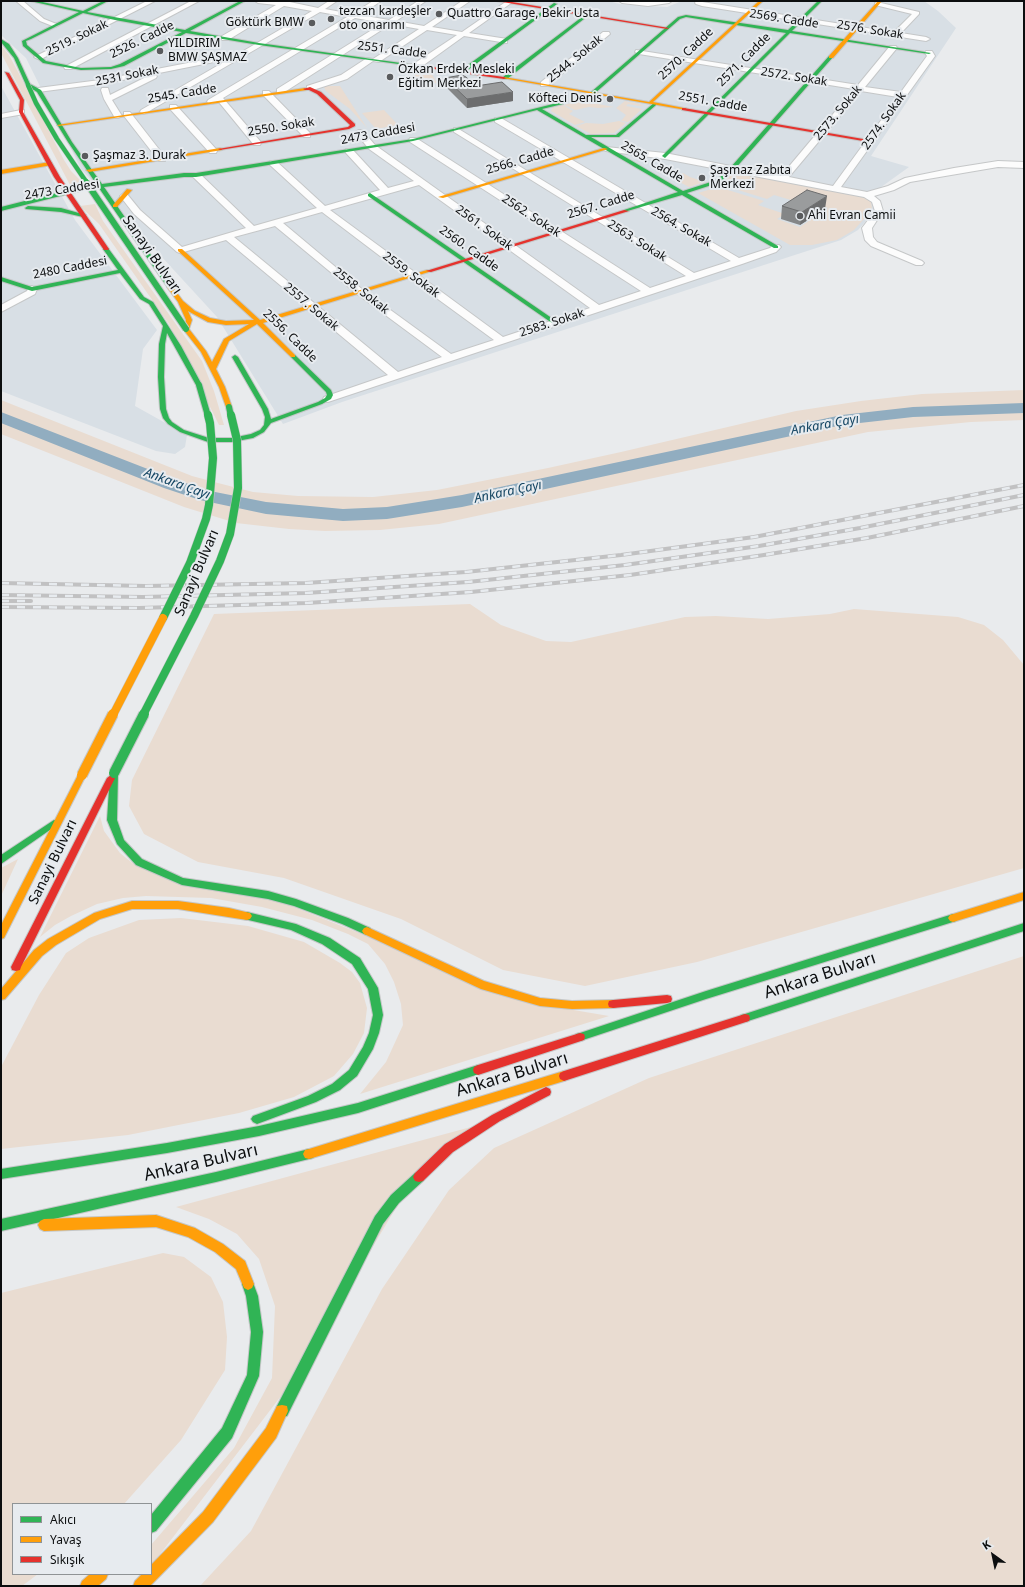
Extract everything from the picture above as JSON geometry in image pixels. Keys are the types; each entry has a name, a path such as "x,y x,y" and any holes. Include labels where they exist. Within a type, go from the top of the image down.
{"street":[{"path":"19,1 42,20 56,25"},
{"name":"2551. Cadde","path":"32,1 115,19 259,44 463,71 869,141"},
{"name":"2519. Sokak","path":"38,57 152,1"},
{"path":"68,67 196,1"},
{"name":"2526. Cadde","path":"38,57 46,62 86,70 113,68 122,65 243,1"},
{"path":"258,1 285,2 318,10 504,41"},
{"path":"144,112 239,55 334,1"},
{"path":"210,102 378,1"},
{"path":"280,91 423,1"},
{"path":"310,88 344,77 426,28 467,1"},
{"path":"498,1 667,28"},
{"path":"463,71 559,1"},
{"path":"622,1 648,4 669,1"},
{"name":"2576. Sokak","path":"700,1 698,3 926,39"},
{"name":"2570. Cadde","path":"584,136 617,136 761,1"},
{"name":"2571. Cadde","path":"664,156 820,1"},
{"path":"38,57 26,46 24,41 102,2"},
{"path":"225,38 285,2"},
{"path":"418,65 510,2"},
{"path":"878,3 914,12 916,14 900,31 892,34"},
{"name":"2567. Cadde","path":"258,322 719,181 732,169 878,3"},
{"path":"504,78 587,15"},
{"name":"2569. Cadde","path":"593,93 678,18 686,16 929,53"},
{"name":"2544. Sokak","path":"544,84 606,34"},
{"name":"Sanayi Bulvarı","path":"1,40 16,58 36,103 57,139 131,250 186,329 204,352 213,368 229,407 237,440 238,463 238,488 230,534 220,561 194,616 1,997"},
{"name":"2573. Sokak","path":"783,179 892,48"},
{"name":"2572. Sokak","path":"639,52 902,95"},
{"name":"2574. Sokak","path":"835,189 931,56 929,53"},
{"name":"2531 Sokak","path":"38,90 104,81 239,55"},
{"path":"1,62 83,202 83,216 138,295 151,303"},
{"path":"113,68 117,75 104,81 108,99 162,159"},
{"path":"108,99 166,69"},
{"path":"28,85 38,90 89,170 181,302 189,320 186,329"},
{"path":"556,86 566,96 568,101"},
{"name":"2545. Cadde","path":"59,125 266,93 310,88"},
{"name":"2550. Sokak","path":"56,176 71,178 84,175 89,170 349,128 353,125 318,93 310,88"},
{"path":"266,93 307,135"},
{"name":"2473 Caddesi","path":"1,210 31,200 98,182 136,181 184,174 196,174 413,140 538,110 593,93"},
{"path":"22,100 21,112 56,176 66,191 83,202"},
{"path":"220,100 257,143"},
{"path":"172,107 213,151"},
{"name":"2565. Cadde","path":"538,110 776,247"},
{"path":"1,116 21,112"},
{"name":"2564. Sokak","path":"498,120 739,262"},
{"name":"2563. Sokak","path":"457,130 694,277"},
{"name":"2561. Sokak","path":"359,132 372,147 597,308"},
{"name":"2562. Sokak","path":"413,140 650,292"},
{"path":"606,149 664,156 867,195 876,201 879,211 867,228 868,238 874,244 919,263"},
{"name":"2566. Cadde","path":"441,197 606,149"},
{"path":"349,151 386,191"},
{"name":"2559. Sokak","path":"273,163 324,208 412,276 500,340"},
{"path":"1,172 50,164"},
{"path":"867,195 891,188 908,180 998,164 1024,165"},
{"path":"196,174 252,229"},
{"name":"2473 Caddesi","path":"1,210 83,202 127,193 190,177 196,174"},
{"path":"31,200 45,190 56,176"},
{"path":"116,208 127,193 137,212 180,250 420,182"},
{"name":"2560. Cadde","path":"370,195 554,322"},
{"path":"83,216 88,210 95,208 105,206 116,208"},
{"path":"23,208 56,209 83,216"},
{"name":"2558. Sokak","path":"276,222 360,292 449,358"},
{"name":"2557. Sokak","path":"227,236 396,376"},
{"name":"2583. Sokak","path":"328,398 554,322 650,292 773,250 776,247"},
{"name":"2556. Cadde","path":"180,250 326,386 330,395 328,398"},
{"name":"Sanayi Bulvarı","path":"1,935 58,819 177,589 197,545 209,505 213,458 210,423 199,385 178,346 151,303 141,282 123,256"},
{"name":"2480 Caddesi","path":"1,278 32,289 120,271"},
{"path":"1,309 32,292 32,289"},
{"path":"181,302 193,312 208,320 230,323 258,322"},
{"path":"213,368 226,340 258,322"},
{"path":"165,327 162,344 162,395 166,418 175,428 208,440 232,440 253,436 262,431 267,425 268,416 235,357"},
{"path":"268,422 309,407 328,398"},
{"path":"114,773 112,820 120,842 139,862 182,881 268,895 296,903 345,922 481,984 540,1002 572,1005 620,1004 706,995"},
{"path":"1,860 24,846 58,819"},
{"name":"Ankara Bulvarı","path":"1,1174 167,1148 259,1131 358,1108 511,1060 706,995 1024,896"},
{"path":"1,997 38,953 52,942 97,916 132,905 178,905 229,912 293,927 326,941 356,961 373,988 378,1014 374,1033 368,1049 353,1073 336,1088 312,1099 248,1122"},
{"name":"Ankara Bulvarı","path":"1,1226 216,1177 325,1150 593,1067 1024,927"},
{"path":"152,1574 208,1517 272,1433 379,1220 395,1199 450,1148 496,1118 593,1067"},
{"path":"167,1148 234,1126"},
{"path":"1,1226 156,1221 191,1232 219,1248 241,1265 252,1296 257,1332 253,1376 227,1433 152,1525"},
{"path":"87,1586 100,1575"},
{"path":"140,1586 151,1575"}],"shaded area":[{"path":"1,1 608,1 620,4 667,7 682,1 924,1 938,11 956,28 871,156 909,167 877,190 874,196 876,210 858,230 841,240 342,402 283,424 217,317 81,169 26,58 1,35"},
{"path":"1,45 9,55 64,160 71,171 82,182 70,185 1,53"},
{"path":"428,68 437,83 427,84 415,76 414,72 398,70 421,72"},
{"path":"1,86 75,220 157,330 143,349 135,406 187,435 185,447 175,454 156,451 1,391"},
{"path":"340,86 367,128 350,109 326,91 324,87"},
{"path":"588,98 587,102 614,107 589,107 575,110 564,105"},
{"path":"625,101 643,105 628,104 626,106 642,109 628,122 621,121 626,115 616,108"},
{"path":"563,105 573,111 569,114 585,122 575,125 551,111 552,108"},
{"path":"384,110 398,125 376,129 362,113"},
{"path":"619,121 626,123 614,133 591,134 576,126 586,123 603,124"},
{"path":"734,170 871,199 872,210 854,230 837,240 812,245 790,245 698,193 718,187 764,201 758,205 785,214 777,219 800,227 828,208 805,201 801,203 774,195 767,199 722,185"},
{"path":"683,173 705,182 689,187 674,179"},
{"path":"95,204 103,221 202,361 214,391 224,425 219,425 169,324 99,224 80,206"},
{"path":"1024,390 1024,420 971,422 868,432 439,524 380,530 325,531 289,529 236,523 184,507 1,434 1,400 192,476 218,483 253,492 298,496 373,497 437,490 548,468 796,411 861,401 922,394"},
{"path":"470,604 501,625 546,641 571,642 685,617 716,616 768,619 830,614 854,609 958,617 984,625 1003,640 1024,665 1024,868 697,962 585,986 503,970 401,919 284,878 198,862 144,834 129,806 132,780 214,614"},
{"path":"100,816 104,831 120,853 136,866 271,898 538,1004 609,1016 360,1094 386,1062 403,1025 401,1004 394,982 385,964 368,944 348,934 312,920 262,907 211,898 146,896 123,898 97,904 55,925 40,937"},
{"path":"18,859 1,896 1,868"},
{"path":"181,918 248,926 304,942 340,963 352,972 360,983 367,1008 364,1033 353,1054 334,1076 294,1097 239,1113 128,1135 1,1149 1,1067 39,995 66,953 89,938 139,920"},
{"path":"1024,956 1024,1586 200,1586 251,1531 382,1289 449,1190 494,1148 649,1078"},
{"path":"482,1124 403,1196 294,1379 152,1565 152,1544 234,1448 272,1378 275,1306 259,1259 237,1234 209,1219 176,1207"},
{"path":"163,1253 184,1257 211,1277 223,1302 227,1337 225,1370 181,1440 125,1503 12,1503 12,1575 37,1575 22,1586 1,1586 1,1293"}],"building":[{"path":"462,75 476,86 502,82 513,92 467,99 445,78"},
{"path":"807,190 827,196 802,212 782,206"}],"waterway":[{"name":"Ankara Çayı","path":"1,417 170,484 206,496 266,508 343,515 387,513 462,501 842,420 913,412 1024,408"}],"railway":[{"path":"1,583 146,586 306,583 466,572 621,555 754,537 1024,485"},
{"path":"1,595 143,597 306,593 468,582 625,565 759,546 860,528 1024,495"},
{"path":"1,607 139,608 307,603 471,592 630,575 764,555 867,538 1024,506"},
{"path":"1,601 31,601"}],"traffic: fast":[{"path":"32,1 115,19 259,44 413,65"},
{"path":"106,1 29,38 24,41 25,45 45,62 81,69 111,68 122,65 243,1"},
{"path":"665,156 820,1"},
{"path":"463,71 555,4"},
{"path":"505,78 587,15"},
{"path":"592,93 679,18 686,16 929,53"},
{"path":"1,40 7,45 16,58 28,85 39,91 70,142 170,287"},
{"path":"626,211 719,181 732,169 831,57"},
{"path":"28,85 36,103 57,139 186,329"},
{"path":"1,209 84,188 184,175 196,175 413,140 561,103"},
{"path":"585,136 617,136 654,104"},
{"path":"538,109 776,247"},
{"path":"370,195 554,322"},
{"path":"28,208 61,210 83,215"},
{"path":"106,249 142,298 151,303 178,346 199,385"},
{"path":"1,279 32,289 120,271"},
{"path":"165,327 162,344 161,377 163,409 166,418 170,423 182,431 208,440 232,440 253,436 262,431 267,425 268,417 265,409 235,357"},
{"path":"268,422 320,403 328,399 330,395 329,391 293,356"},
{"path":"163,618 190,563 206,519 209,505 213,458 210,423 199,385"},
{"path":"114,773 194,616 220,561 230,534 238,488 238,463 237,440 229,407"},
{"path":"114,773 112,820 120,842 139,862 182,881 268,895 296,903 345,921 367,931"},
{"path":"1,860 54,823"},
{"path":"247,916 293,927 326,941 356,961 373,988 378,1015 374,1033 368,1049 353,1073 336,1087 312,1099 257,1119"},
{"path":"580,1037 706,995 953,918"},
{"path":"745,1018 1024,927"},
{"path":"1,1174 167,1148 259,1131 358,1108 478,1070"},
{"path":"1,1225 216,1177 309,1154"},
{"path":"282,1411 379,1220 395,1199 419,1177"},
{"path":"152,1525 227,1433 253,1376 257,1332 252,1296 248,1284"}],"traffic: slow":[{"path":"650,103 761,1"},
{"path":"831,57 880,1"},
{"path":"504,78 684,109"},
{"path":"59,125 305,89"},
{"path":"89,170 220,149"},
{"path":"441,197 606,149"},
{"path":"1,172 50,164"},
{"path":"115,206 129,190"},
{"path":"180,250 259,322 293,356"},
{"path":"181,302 193,312 208,320 226,323 259,322 429,271"},
{"path":"170,287 181,302 189,320 186,329 204,352 222,387 229,407"},
{"path":"213,368 226,340 254,324"},
{"path":"82,775 163,618"},
{"path":"1,935 82,775"},
{"path":"953,918 1024,896"},
{"path":"1,996 38,953 52,942 97,916 132,905 178,905 247,916"},
{"path":"367,931 481,985 540,1002 572,1005 613,1004"},
{"path":"309,1154 564,1076"},
{"path":"44,1225 156,1221 191,1232 219,1248 241,1265 248,1284"},
{"path":"152,1574 208,1517 271,1433 282,1411"},
{"path":"87,1586 100,1575"},
{"path":"140,1586 151,1575"}],"traffic: jam":[{"path":"498,1 667,28"},
{"path":"413,65 504,78"},
{"path":"7,73 22,100 21,112 57,177 106,249"},
{"path":"220,149 349,128 353,125 319,93 310,88 305,89"},
{"path":"684,109 869,141"},
{"path":"429,271 626,211"},
{"path":"16,967 111,778"},
{"path":"613,1004 667,999"},
{"path":"564,1076 745,1018"},
{"path":"478,1070 580,1037"},
{"path":"419,1177 449,1148 496,1118 546,1092"}],"place":[{"name":"Quattro Garage, Bekir Usta","path":"439,14"},
{"name":"tezcan kardeşler oto onarımı","path":"331,19"},
{"name":"Göktürk BMW","path":"312,23"},
{"name":"YILDIRIM BMW ŞAŞMAZ","path":"160,51"},
{"name":"Özkan Erdek Mesleki Eğitim Merkezi","path":"390,77"},
{"name":"Köfteci Denis","path":"610,99"},
{"name":"Şaşmaz 3. Durak","path":"85,156"},
{"name":"Şaşmaz Zabıta Merkezi","path":"702,178"},
{"name":"Ahi Evran Camii","path":"800,216"}]}
